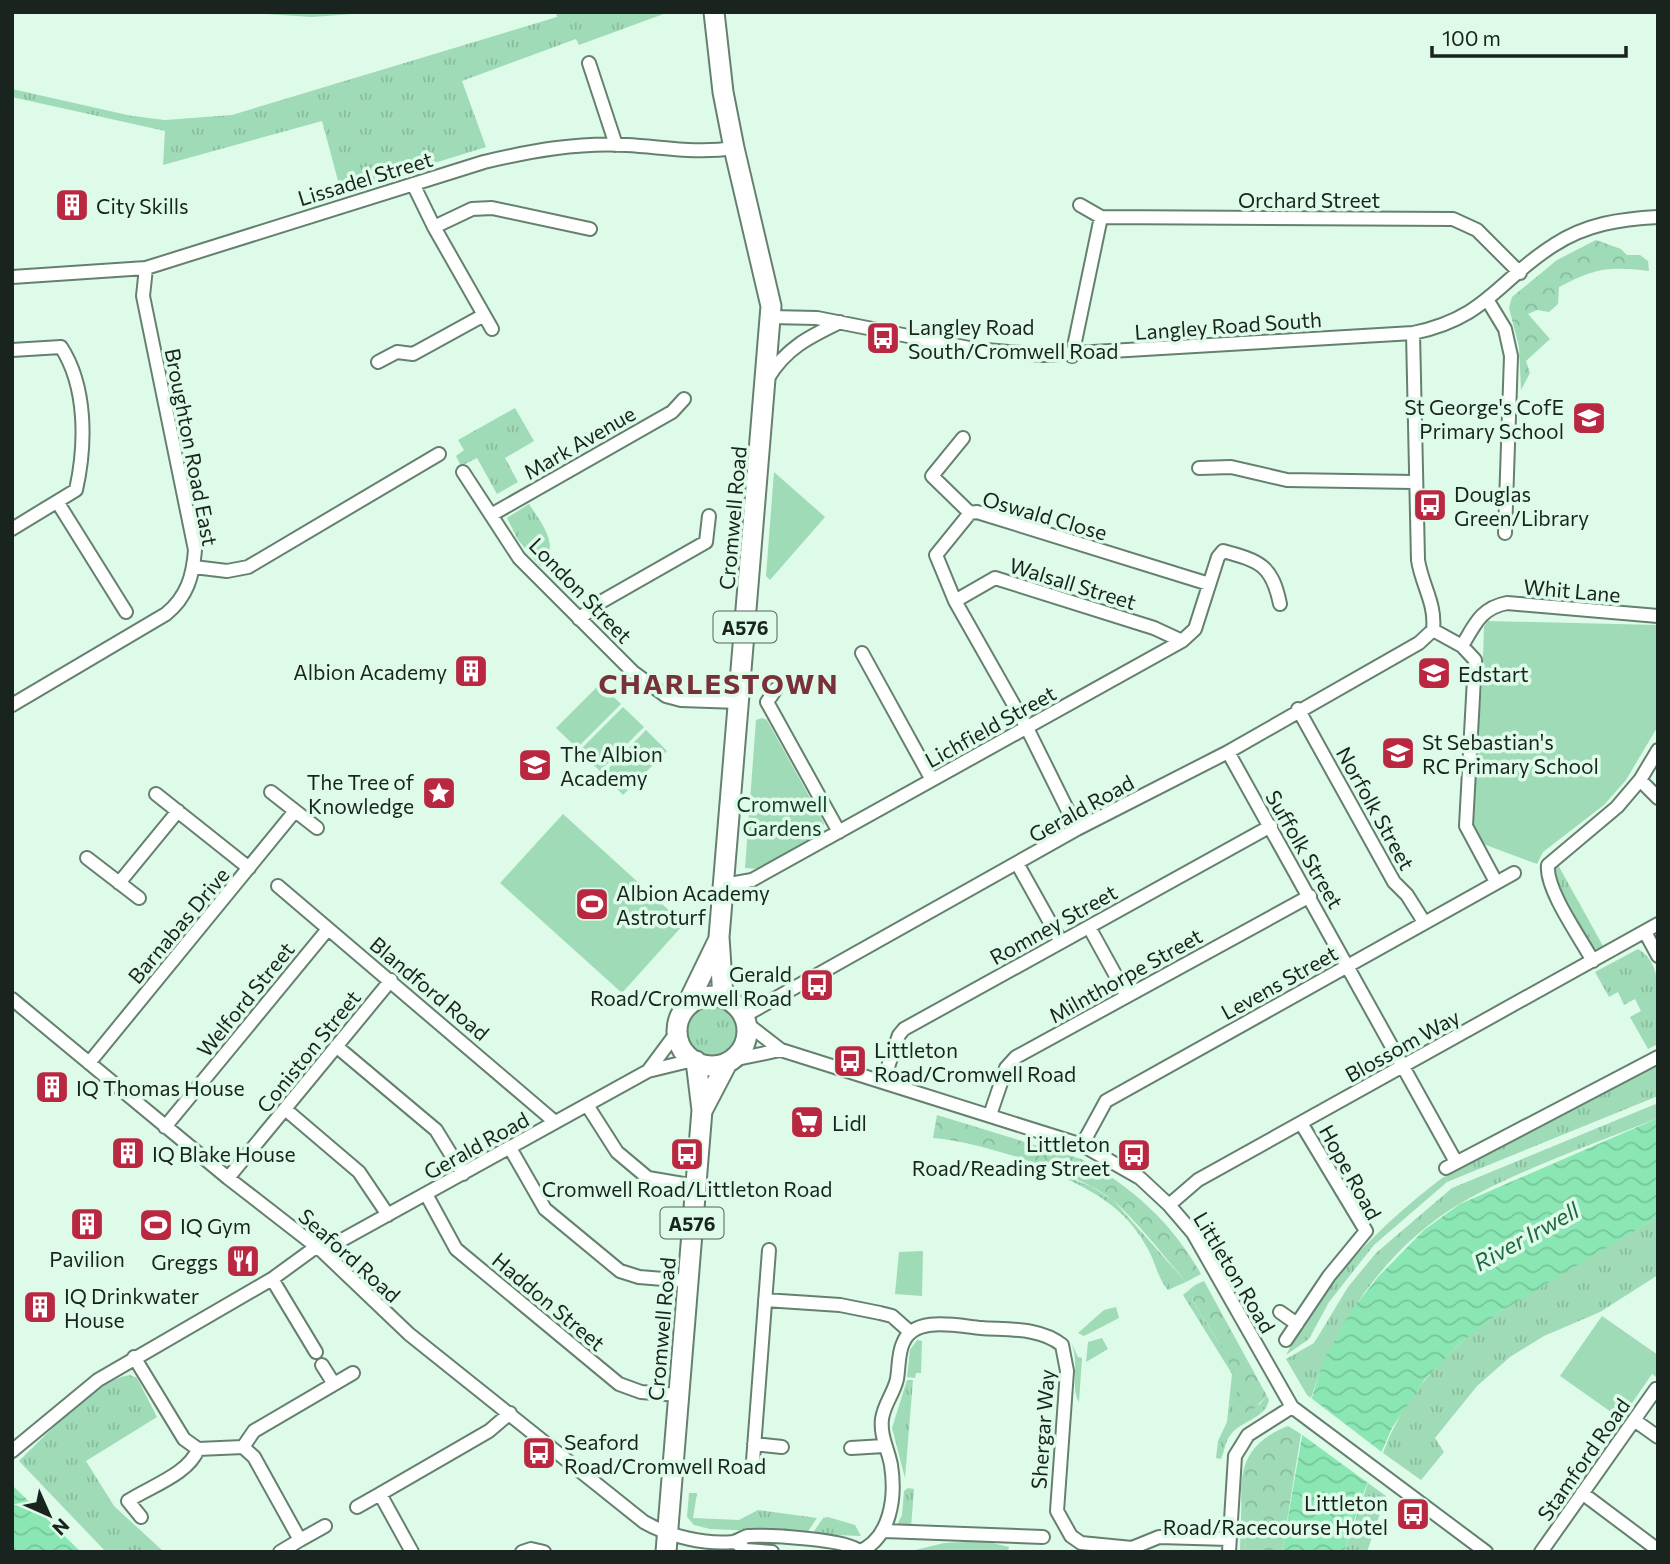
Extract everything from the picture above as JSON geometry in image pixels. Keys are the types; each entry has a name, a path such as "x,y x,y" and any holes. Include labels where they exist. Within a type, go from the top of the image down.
{"highway":[{"name":"A576","path":"714,12 723,92 734,148"},
{"name":"Cromwell Road","path":"723,997 719,937 770,317 768,284 734,148"},
{"name":"Cromwell Road","path":"685,1009 719,937"},
{"path":"685,1009 694,1001 711,996 723,997 737,1006 745,1020"},
{"name":"A576","path":"685,1009 677,1032 684,1052 694,1061"},
{"name":"A576","path":"729,1061 746,1040 745,1020"},
{"name":"Cromwell Road","path":"667,1542 702,1110 694,1061"},
{"path":"694,1061 704,1065 729,1061"},
{"name":"Cromwell Road","path":"702,1110 729,1061"}],"street":[{"path":"589,63 616,145"},
{"name":"Lissadel Street","path":"12,277 146,268 484,162 533,150 616,145 695,152 734,148"},
{"path":"413,184 434,227 492,329"},
{"name":"Orchard Street","path":"1080,205 1101,217 1453,219 1477,230 1520,273"},
{"path":"434,227 472,209 492,208 590,229"},
{"path":"1072,356 1101,217"},
{"name":"Langley Road South","path":"770,317 840,321 974,349 1072,356 1254,341 1413,333 1458,320 1488,301 1553,245 1582,230 1614,221 1658,217"},
{"name":"Broughton Road East","path":"12,705 166,614 185,593 194,568 195,550 143,296 146,268"},
{"path":"1488,301 1505,329 1511,356 1505,533"},
{"path":"378,362 397,352 413,354 484,315"},
{"path":"766,381 779,360 796,344 840,321"},
{"path":"1413,333 1414,482 1420,575 1433,603 1433,630 1462,646 1475,660 1466,826 1496,882"},
{"path":"12,350 61,347 78,383 83,459 76,490 12,529"},
{"name":"Mark Avenue","path":"491,515 672,412 684,399"},
{"path":"963,438 932,476 970,513"},
{"path":"194,568 227,571 248,567 439,454"},
{"path":"1199,468 1231,467 1287,480 1414,482"},
{"name":"London Street","path":"463,472 519,558 633,672 666,696 681,700 739,702"},
{"path":"58,503 126,612"},
{"name":"Oswald Close","path":"955,601 936,555 970,513 1209,584"},
{"path":"579,620 599,603 706,542 709,516"},
{"name":"Lichfield Street","path":"724,885 752,880 1182,641 1195,629 1223,551 1250,558 1266,568 1275,581 1280,604"},
{"name":"Walsall Street","path":"955,601 995,578 1154,628 1182,641"},
{"path":"955,601 1027,728 1077,830"},
{"name":"Whit Lane","path":"1462,646 1480,615 1495,605 1507,603 1658,616"},
{"name":"Gerald Road","path":"745,1020 1077,830 1228,752 1298,709 1419,643 1433,630"},
{"path":"862,653 932,780"},
{"path":"776,689 767,702 839,832"},
{"name":"Norfolk Street","path":"1298,709 1394,882 1407,894 1424,922"},
{"path":"1593,961 1552,887 1547,874 1548,865 1599,825 1640,780 1658,750"},
{"name":"Suffolk Street","path":"1228,752 1404,1066 1451,1165 1658,1057"},
{"path":"1640,780 1658,798"},
{"path":"271,792 317,828"},
{"path":"156,794 250,868"},
{"path":"119,883 178,811"},
{"name":"Barnabas Drive","path":"89,1063 295,811"},
{"name":"Romney Street","path":"883,1081 904,1029 1271,826"},
{"path":"87,858 139,898"},
{"path":"1018,865 1061,942"},
{"name":"Levens Street","path":"1082,1145 1106,1101 1514,873"},
{"name":"Blandford Road","path":"278,886 555,1122"},
{"name":"Milnthorpe Street","path":"990,1115 1010,1062 1310,896"},
{"name":"Blossom Way","path":"1169,1205 1198,1180 1658,924"},
{"path":"1088,927 1127,996"},
{"name":"Welford Street","path":"165,1127 328,929"},
{"path":"1645,932 1658,956"},
{"name":"Coniston Street","path":"228,1178 391,980"},
{"name":"Seaford Road","path":"12,999 165,1127 319,1249 409,1334 667,1542 686,1538 735,1542"},
{"name":"Littleton Road","path":"745,1020 781,1050 1082,1145 1134,1173 1169,1205 1193,1233 1292,1407 1486,1552"},
{"name":"Gerald Road","path":"648,1071 677,1032"},
{"path":"336,1046 436,1130 463,1174"},
{"name":"Littleton Road","path":"729,1061 781,1050"},
{"name":"Gerald Road","path":"12,1451 71,1399 134,1357 272,1279 319,1249 388,1215 648,1071 694,1061"},
{"path":"587,1105 617,1152 648,1178 695,1186"},
{"path":"285,1109 359,1172 388,1215"},
{"name":"Hope Road","path":"1286,1340 1329,1276 1366,1231 1301,1123"},
{"path":"510,1147 545,1209 620,1270 639,1276 688,1280"},
{"name":"Haddon Street","path":"426,1194 456,1249 619,1384 641,1392 679,1395"},
{"path":"753,1461 769,1250"},
{"path":"272,1279 316,1352"},
{"path":"765,1300 841,1305 859,1311 880,1312 892,1316 910,1332 903,1341 896,1385 882,1418 884,1446 891,1464 892,1489 885,1531 872,1545 859,1551 853,1545 747,1536 735,1542 746,1550 772,1552"},
{"path":"1280,1312 1297,1324"},
{"name":"Shergar Way","path":"910,1332 936,1324 975,1327 1041,1333 1062,1345 1067,1371 1057,1511 1062,1525 1081,1543 1132,1548 1159,1537 1229,1545"},
{"path":"134,1357 175,1429 198,1449 243,1447 258,1463 300,1540"},
{"path":"322,1365 334,1384"},
{"path":"243,1447 254,1432 353,1373"},
{"name":"Stamford Road","path":"1541,1552 1656,1389"},
{"path":"1229,1545 1233,1462 1240,1444 1248,1435 1292,1407"},
{"path":"357,1507 489,1431 510,1413"},
{"path":"1634,1420 1658,1437"},
{"path":"754,1444 782,1447"},
{"path":"851,1448 876,1449 884,1446"},
{"path":"141,1517 128,1501 180,1470 190,1462 198,1449"},
{"path":"1583,1493 1658,1550"},
{"path":"380,1494 412,1552"},
{"path":"280,1552 325,1526"},
{"path":"885,1531 1043,1536"},
{"path":"522,1552 531,1549 544,1552"}],"green space":[{"path":"235,12 379,12 312,17"},
{"path":"556,12 669,12 579,45 576,39 462,81 486,147 341,192 322,121 163,165 165,131 12,97 12,89 132,116 165,120 232,115 557,17"},
{"path":"1596,240 1621,249 1627,255 1640,255 1648,261 1649,271 1612,269 1592,272 1559,287 1558,304 1549,312 1537,310 1528,314 1550,339 1526,361 1530,373 1521,390 1519,347 1509,308 1512,297 1557,260"},
{"path":"515,408 534,441 505,458 518,482 497,494 477,458 461,466 456,456 464,450 458,440"},
{"path":"774,472 825,517 770,580 766,576"},
{"path":"529,504 544,527 550,543 546,559 540,566 518,540 507,518"},
{"path":"1488,621 1658,625 1658,726 1626,780 1604,805 1543,852 1537,864 1478,842 1470,811 1482,687 1484,627"},
{"path":"600,684 621,704 577,748 556,728"},
{"path":"623,707 644,727 600,771 579,751"},
{"name":"Cromwell Gardens","path":"756,720 767,720 824,823 822,834 759,869 745,868"},
{"path":"646,730 667,751 623,795 603,774"},
{"name":"Albion Academy Astroturf","path":"563,814 684,924 622,993 500,883"},
{"path":"1557,863 1603,946 1597,949 1592,947 1553,875"},
{"path":"1638,949 1653,967 1659,992 1658,1044 1648,1049 1630,1017 1641,1011 1635,999 1624,1005 1618,992 1609,997 1595,972"},
{"path":"712,1003 722,1005 730,1011 736,1019 736,1039 730,1047 722,1053 712,1055 702,1053 694,1047 688,1039 686,1029 688,1019 694,1011 702,1005"},
{"path":"1658,1064 1658,1096 1447,1182 1374,1245 1329,1302 1309,1339 1286,1355 1317,1304 1354,1258 1396,1216 1442,1178"},
{"path":"1658,1103 1658,1118 1507,1179 1435,1220 1411,1240 1369,1287 1335,1341 1311,1398 1307,1395 1286,1359 1314,1343 1348,1287 1376,1253 1452,1188"},
{"path":"937,1115 1081,1159 1100,1170 1150,1208 1177,1238 1201,1274 1186,1282 1115,1202 1080,1181 1001,1152 933,1138"},
{"path":"1048,1170 1090,1186 1113,1200 1186,1282 1168,1290 1140,1235 1118,1211 1093,1193"},
{"path":"1658,1217 1658,1275 1600,1312 1544,1336 1510,1357 1477,1386 1435,1438 1444,1452 1421,1480 1383,1453 1403,1411 1430,1374 1462,1342 1498,1313 1538,1287"},
{"path":"923,1251 922,1296 895,1294 899,1252"},
{"path":"1204,1281 1267,1396 1249,1413 1242,1413 1237,1409 1237,1393 1230,1364 1192,1299 1195,1285"},
{"path":"1195,1285 1192,1300 1231,1362 1238,1392 1259,1405 1267,1396 1269,1400 1263,1411 1230,1436 1221,1459 1216,1458 1218,1441 1227,1422 1232,1374 1183,1295"},
{"path":"1116,1307 1119,1318 1084,1336 1078,1333 1104,1310"},
{"path":"1602,1316 1658,1355 1658,1378 1652,1374 1621,1419 1560,1376"},
{"path":"1102,1338 1108,1349 1086,1362 1088,1342"},
{"path":"917,1340 922,1341 921,1373 916,1373 915,1378 907,1377 910,1350"},
{"path":"1071,1342 1078,1357 1082,1358 1079,1402 1075,1390 1075,1358"},
{"path":"130,1375 137,1378 157,1417 86,1461 114,1506 164,1552 106,1552 19,1461 87,1398 117,1379"},
{"path":"907,1380 913,1380 905,1478 892,1428"},
{"path":"1288,1426 1301,1434 1282,1552 1246,1552 1241,1494 1246,1462 1254,1448 1268,1436"},
{"path":"1242,1481 1246,1552 1240,1552"},
{"path":"1368,1483 1386,1496 1367,1552 1344,1552"},
{"path":"908,1488 914,1489 911,1528 896,1527 902,1515 904,1491"},
{"path":"689,1493 697,1493 693,1518 739,1520 758,1510 817,1518 807,1533 710,1529 694,1525 687,1517"},
{"path":"823,1518 855,1525 861,1536 812,1534"},
{"path":"984,1541 1009,1547 1008,1552 907,1552 944,1543"}],"water":[{"name":"River Irwell","path":"1658,1118 1658,1217 1501,1311 1458,1345 1425,1379 1392,1428 1362,1496 1344,1552 1282,1552 1305,1419 1324,1360 1351,1311 1378,1277 1424,1230 1460,1204"},
{"path":"12,1485 81,1552 12,1552"}],"pier":[{"path":"1311,1398 1383,1453 1368,1483 1301,1434"}],"place":[{"name":"City Skills","path":"72,205"},
{"name":"Langley Road South/Cromwell Road","path":"883,338"},
{"name":"St George's CofE Primary School","path":"1589,418"},
{"name":"Douglas Green/Library","path":"1430,505"},
{"name":"Albion Academy","path":"471,671"},
{"name":"Edstart","path":"1434,673"},
{"name":"St Sebastian's RC Primary School","path":"1398,753"},
{"name":"The Albion Academy","path":"535,765"},
{"name":"The Tree of Knowledge","path":"439,793"},
{"name":"Albion Academy Astroturf","path":"592,904"},
{"name":"Gerald Road/Cromwell Road","path":"817,985"},
{"name":"Littleton Road/Cromwell Road","path":"850,1061"},
{"name":"IQ Thomas House","path":"52,1087"},
{"name":"Lidl","path":"807,1122"},
{"name":"IQ Blake House","path":"128,1153"},
{"name":"Cromwell Road/Littleton Road","path":"687,1154"},
{"name":"Littleton Road/Reading Street","path":"1134,1155"},
{"name":"Pavilion","path":"87,1224"},
{"name":"IQ Gym","path":"156,1225"},
{"name":"Greggs","path":"243,1261"},
{"name":"IQ Drinkwater House","path":"40,1307"},
{"name":"Seaford Road/Cromwell Road","path":"539,1453"},
{"name":"Littleton Road/Racecourse Hotel","path":"1413,1514"}],"district":[{"name":"CHARLESTOWN","path":"719,683"}]}
